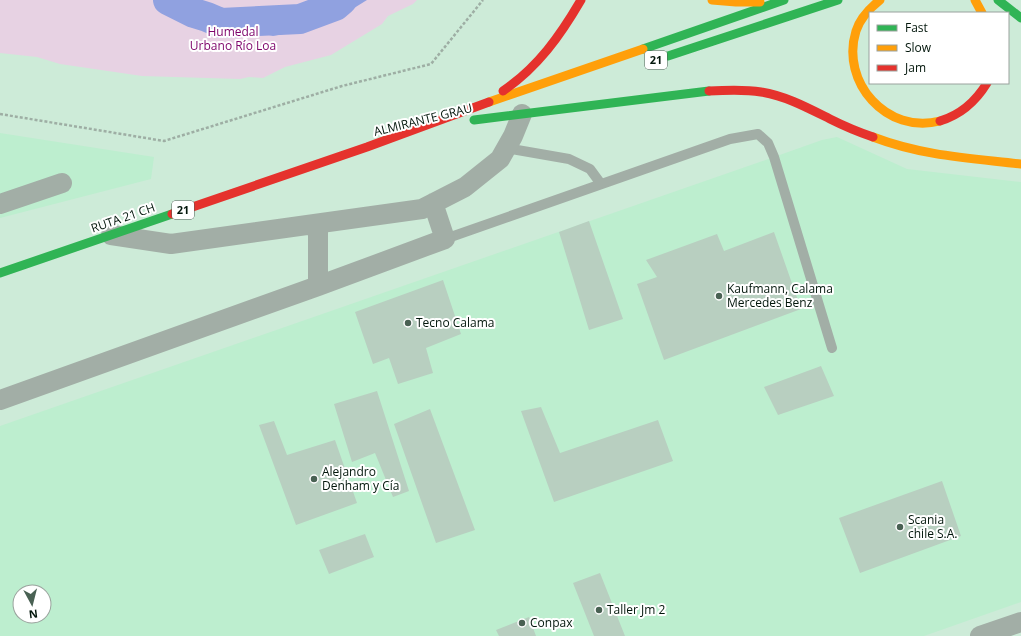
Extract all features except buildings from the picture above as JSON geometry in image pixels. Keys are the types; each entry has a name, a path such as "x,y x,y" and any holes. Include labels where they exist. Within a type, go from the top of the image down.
{"highway":[{"path":"471,108 510,87 534,66 560,34 581,0"},
{"path":"712,0 742,3 782,1"},
{"name":"21","path":"656,60 838,0"},
{"path":"880,0 859,23 855,32 852,59 858,80 871,100 880,108 892,116 914,123 924,124 937,122 959,113 969,106 983,91 986,84"},
{"path":"975,0 981,12"},
{"path":"998,0 1021,18"},
{"name":"ALMIRANTE GRAU","path":"366,147 471,108 782,1"},
{"name":"ALMIRANTE GRAU","path":"470,121 521,109 729,90 749,90 763,92 796,103 854,130 894,145 914,150 959,157 1021,164"},
{"name":"ALMIRANTE GRAU","path":"366,147 451,126"},
{"name":"RUTA 21 CH","path":"0,273 366,147"}],"street":[{"path":"110,235 171,244 422,209 465,187 500,159 506,148 521,109"},
{"path":"0,204 62,183"},
{"path":"0,400 445,239 433,203"},
{"path":"318,224 318,286"},
{"path":"980,636 1021,622"}],"lane":[{"path":"445,239 730,139 758,134 768,143 774,157 832,348"},
{"path":"506,148 569,159 590,169 601,184"}],"path":[{"path":"0,114 164,141 342,86 431,64 483,0"}],"shaded area":[{"path":"0,133 154,157 151,179 0,218"},
{"path":"837,137 907,169 1021,182 1021,602 924,636 0,636 0,426 822,140"}],"green space":[{"name":"Humedal Urbano Río Loa","path":"0,0 417,0 413,4 388,16 382,24 331,55 285,67 263,78 249,77 240,79 142,76 60,64 37,57 0,53"}],"water":[{"path":"316,0 367,0 338,18 315,28 273,36 221,23"}],"waterway":[{"path":"168,0 194,13 221,23 300,19 335,6 342,0"}],"traffic: fast":[{"path":"643,49 784,0"},
{"path":"668,56 838,0"},
{"path":"998,0 1021,18"},
{"path":"474,120 709,91"},
{"path":"0,273 172,214"}],"traffic: slow":[{"path":"712,0 760,2"},
{"path":"880,0 866,14 856,31 853,50 855,69 862,86 872,100 886,112 902,120 921,123 940,121"},
{"path":"975,0 981,12"},
{"path":"489,102 643,49"},
{"path":"873,137 928,152 965,158 1021,164"}],"traffic: jam":[{"path":"503,91 516,82 538,61 565,26 581,0"},
{"path":"940,121 961,111 978,96 986,84"},
{"path":"709,91 748,90 779,96 873,137"},
{"path":"172,214 367,147 489,102"}],"place":[{"name":"Kaufmann, Calama Mercedes Benz","path":"719,296"},
{"name":"Tecno Calama","path":"408,323"},
{"name":"Alejandro Denham y Cía","path":"314,479"},
{"name":"Scania chile S.A.","path":"900,527"},
{"name":"Taller Jm 2","path":"599,610"},
{"name":"Conpax","path":"522,623"}]}
